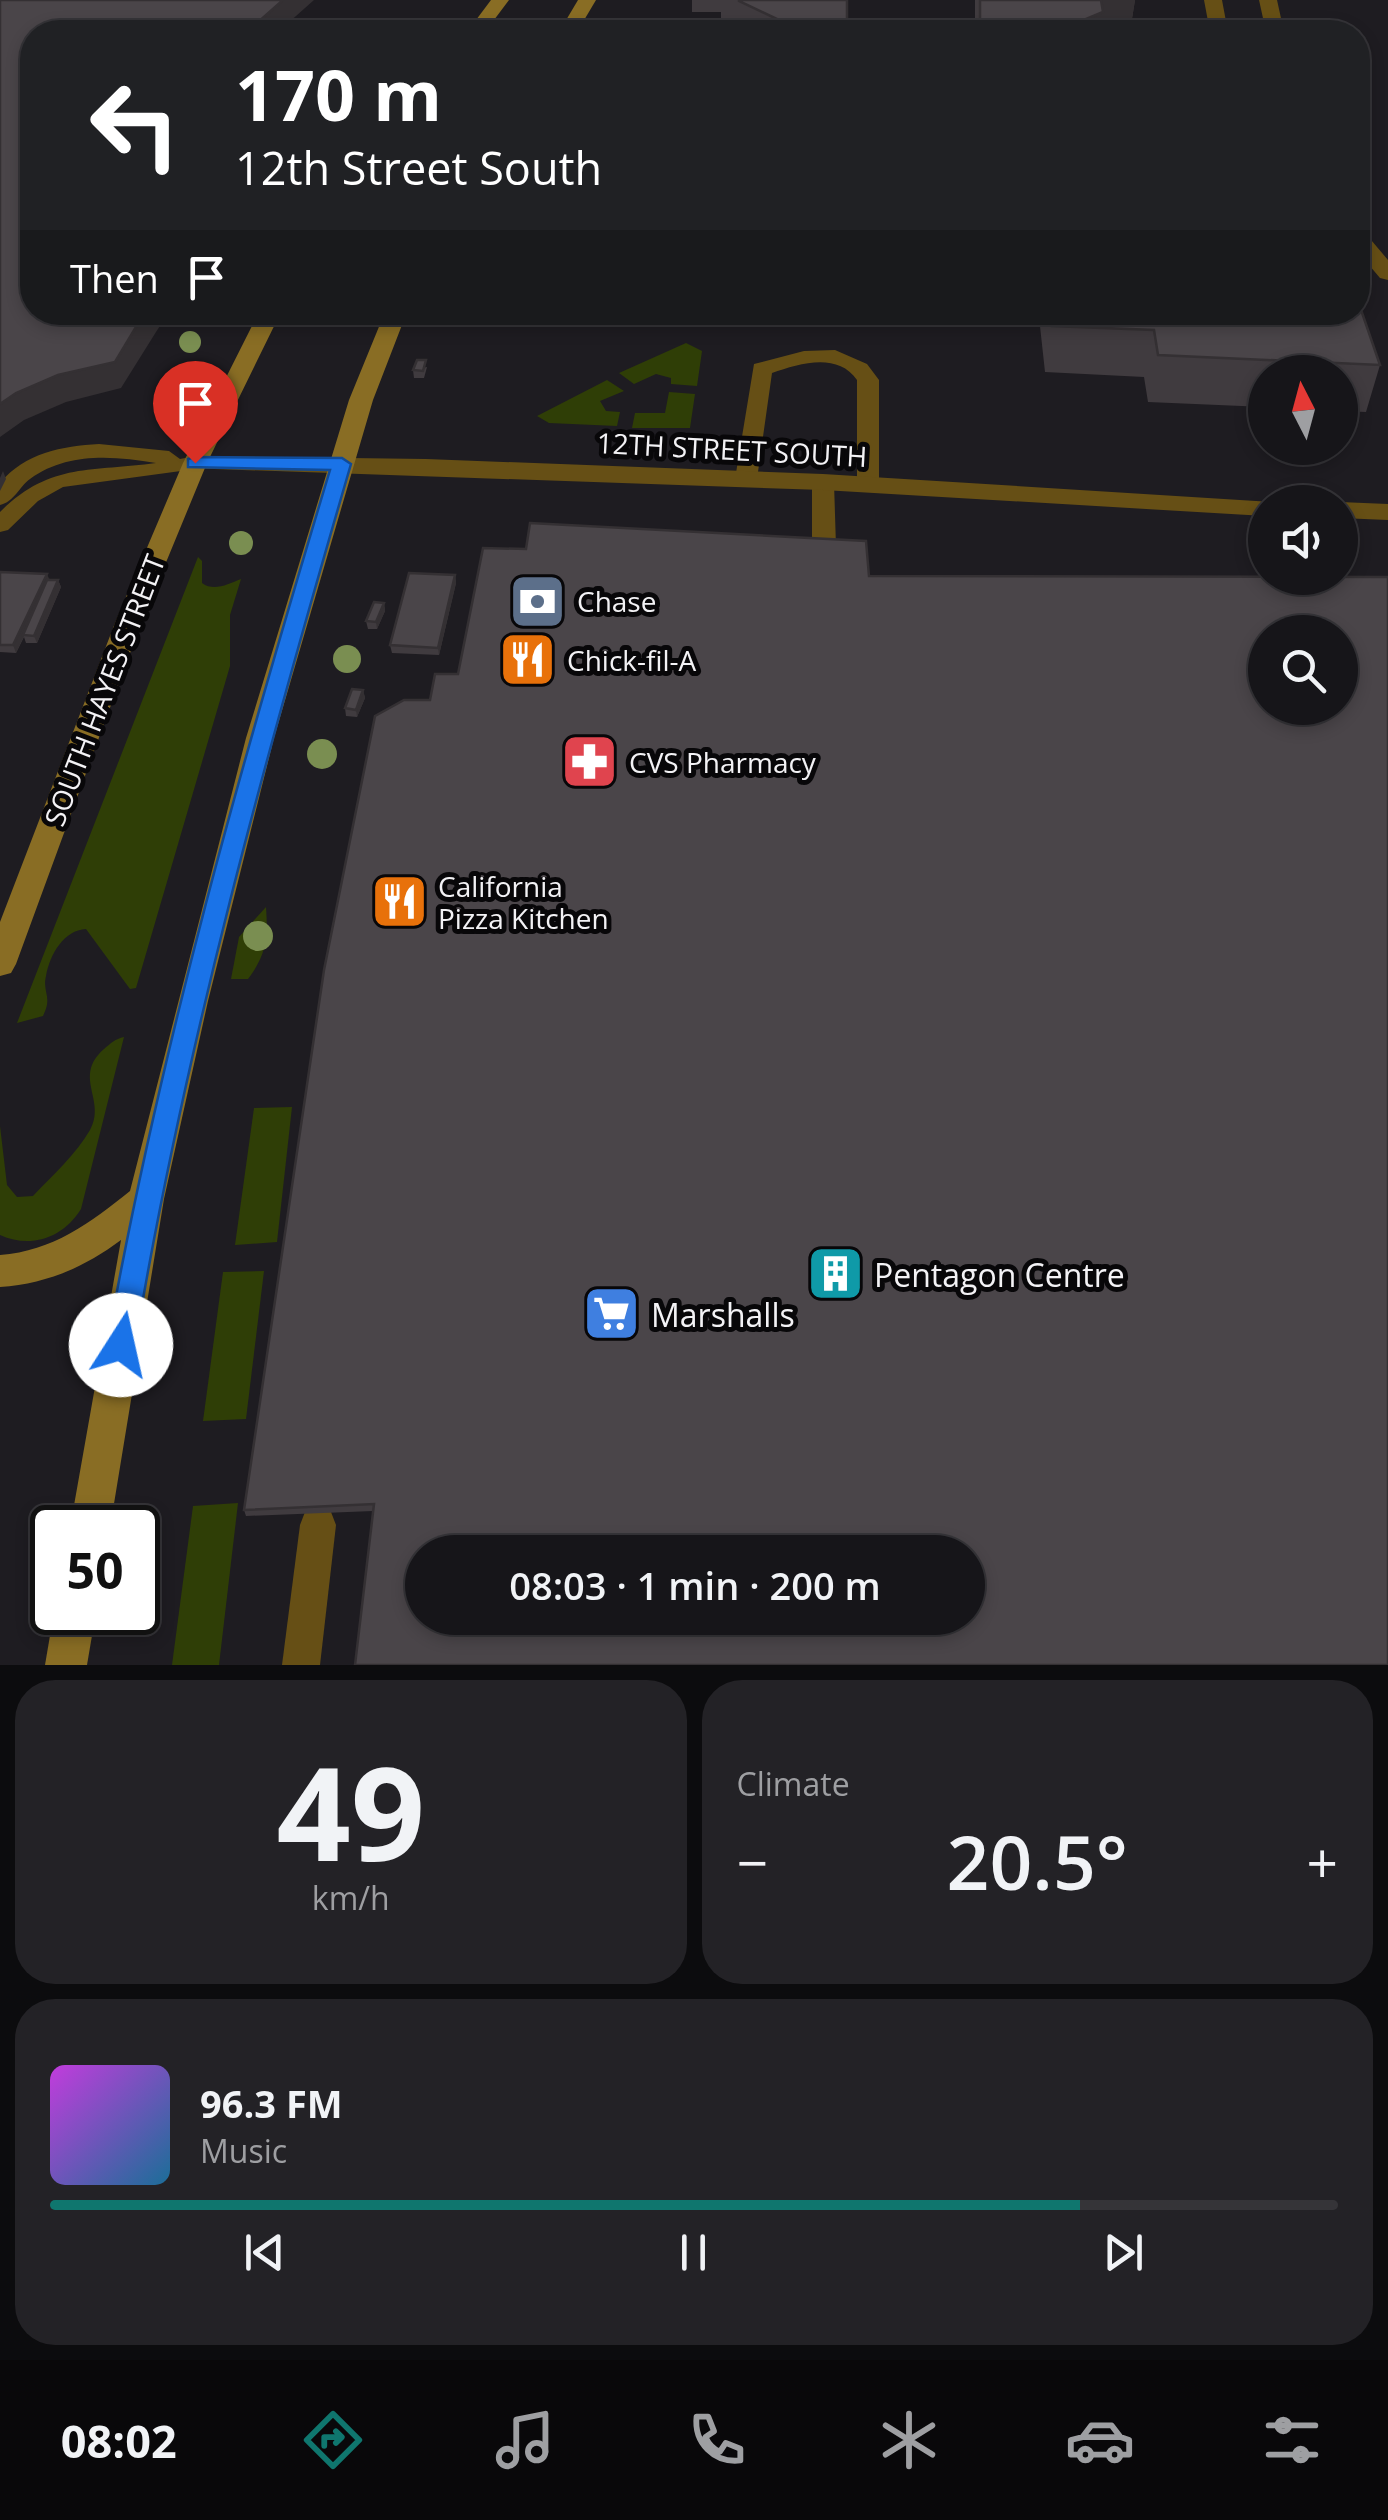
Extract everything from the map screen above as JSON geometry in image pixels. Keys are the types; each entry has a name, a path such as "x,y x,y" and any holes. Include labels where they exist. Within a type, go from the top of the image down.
{"main road":[{"name":"SOUTH HAYES STREET","path":"0,964 128,623 195,463 264,325"},
{"path":"94,1505 146,1199 260,738 361,400 391,325"},
{"path":"0,1271 51,1262 93,1242 146,1199"},
{"path":"66,1665 71,1635"}],"street":[{"path":"1370,253 1388,273"},
{"name":"12TH STREET SOUTH","path":"195,463 342,464 823,482 1248,507"},
{"path":"1358,511 1388,512"}],"lane":[{"path":"746,479 762,369 792,358 847,358 861,366 868,380 868,485"},
{"path":"0,498 27,470 63,453 117,450 195,463"},
{"path":"0,525 29,495 65,476 126,473 195,463"},
{"path":"823,482 824,546"},
{"path":"302,1665 318,1524"}],"green space":[{"path":"686,343 702,351 697,386 671,384 671,378 656,374 634,384 619,373"},
{"path":"607,380 624,391 600,401 606,411 620,412 617,426 549,423 537,416"},
{"path":"669,392 695,394 690,428 632,428 635,413 665,413"},
{"path":"198,557 202,561 202,583 207,586 241,579 230,615 230,666 136,988 130,989 86,929 78,930 59,945 51,960 43,1016 17,1023"},
{"path":"266,907 263,953 248,979 231,979 239,937"},
{"path":"124,1037 81,1209 65,1227 45,1238 23,1241 0,1235 0,1126 7,1185 17,1197 33,1196 90,1130 95,1109 91,1069 104,1049"},
{"path":"292,1107 277,1242 235,1245 254,1108"},
{"path":"264,1271 246,1419 203,1421 223,1272"},
{"path":"238,1503 219,1665 172,1665 193,1506"}],"building":[{"path":"0,0 283,0 260,20 20,20 20,325 137,325 115,362 58,375 0,404"},
{"path":"847,0 847,20 779,20 739,1"},
{"path":"980,0 1101,0 1103,12 1084,20 980,20"},
{"path":"1052,325 1366,325 1380,365 1358,364 1358,355 1248,355 1248,359 1158,355 1154,330"},
{"path":"417,360 426,360 423,371 413,370"},
{"name":"Pentagon Centre","path":"530,523 866,541 869,576 1248,577 1248,595 1358,595 1358,577 1388,577 1388,1665 355,1665 374,1504 244,1510 324,970 375,716 404,700 430,700 435,674 458,674 483,548 526,549"},
{"path":"0,572 47,574 13,645 0,645"},
{"path":"409,573 455,575 438,648 390,645"},
{"path":"47,580 58,580 34,636 23,635"},
{"path":"374,602 384,603 376,622 366,621"},
{"path":"352,689 363,690 356,710 345,708"}],"place":[{"name":"Chase","path":"538,601"},
{"name":"Chick-fil-A","path":"528,660"},
{"name":"CVS Pharmacy","path":"590,762"},
{"name":"California Pizza Kitchen","path":"399,902"},
{"name":"Pentagon Centre","path":"835,1274"},
{"name":"Marshalls","path":"612,1314"}],"route":[{"path":"121,1345 146,1199 192,1001 260,738 342,464 195,463"}]}
